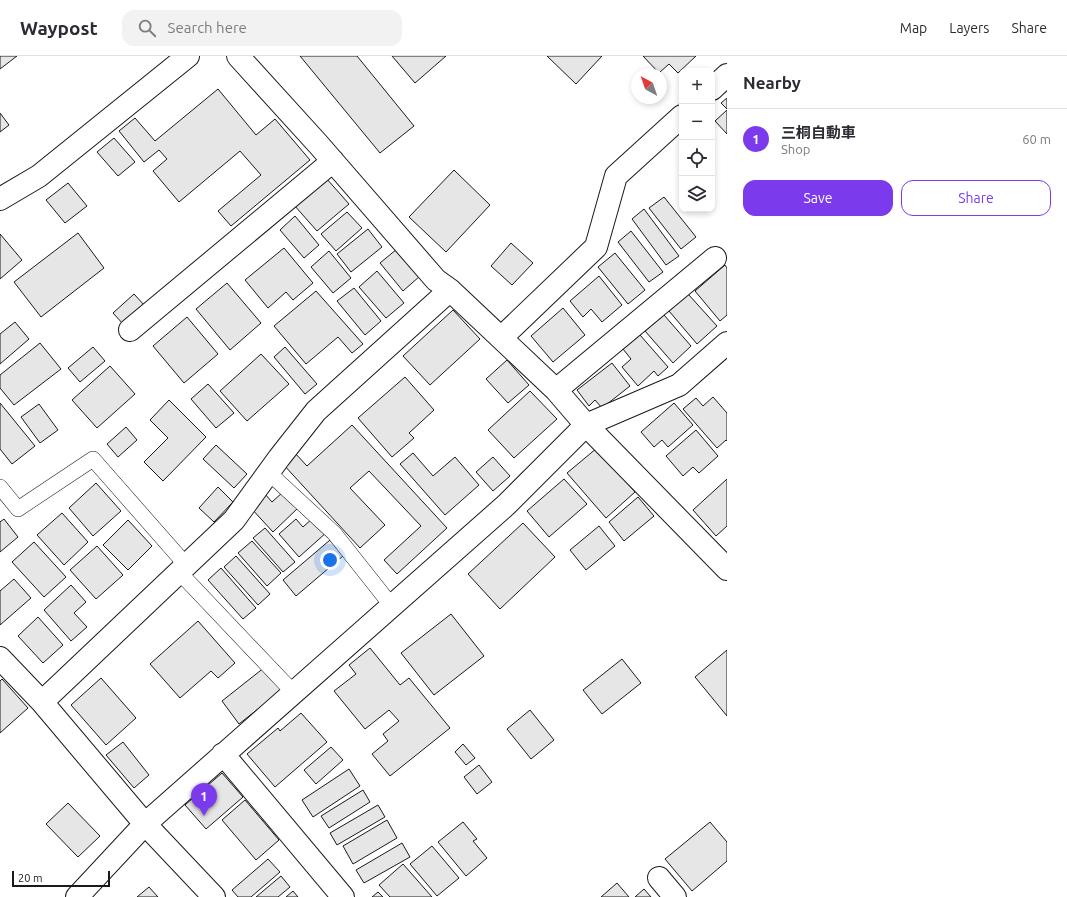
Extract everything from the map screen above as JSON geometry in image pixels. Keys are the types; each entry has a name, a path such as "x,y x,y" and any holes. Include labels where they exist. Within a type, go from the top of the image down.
{"street":[{"path":"0,199 39,176 188,56"},
{"path":"238,56 333,160 436,280 450,290 556,390 586,425 727,569"},
{"path":"715,85 727,75"},
{"path":"501,338 596,247 616,176 679,119"},
{"path":"130,330 333,160"},
{"path":"556,390 715,258"},
{"path":"42,702 183,570 234,520 268,472 316,411 450,290"},
{"path":"77,897 145,824 506,504 586,425 679,385 727,343"},
{"path":"0,658 42,702 145,824 214,897"},
{"path":"223,754 343,897"},
{"path":"658,878 675,897"}],"lane":[{"path":"0,487 18,509 93,459 183,570 294,692"},
{"path":"268,472 334,533 391,605"}],"building":[{"path":"0,56 17,56 0,69"},
{"path":"300,56 357,56 414,126 380,153"},
{"path":"392,56 446,56 415,83"},
{"path":"547,56 602,56 576,84"},
{"path":"643,56 696,56 683,68 679,68 678,73 669,64 665,68 654,68"},
{"path":"218,89 256,135 275,119 310,160 231,226 218,211 261,175 240,151 179,202 153,171 167,159 159,150 144,162 119,131 135,118 155,141"},
{"path":"727,98 727,109 721,103"},
{"path":"727,110 727,134 715,121"},
{"path":"0,113 9,125 0,132"},
{"path":"114,138 135,162 118,176 97,152"},
{"path":"454,170 490,205 446,252 409,217"},
{"path":"326,178 349,204 317,231 294,205"},
{"path":"68,183 87,206 65,223 46,200"},
{"path":"664,197 696,237 681,249 649,208"},
{"path":"644,209 679,256 666,265 632,219"},
{"path":"347,212 362,228 336,251 321,234"},
{"path":"295,216 319,245 304,258 280,230"},
{"path":"368,229 382,247 351,272 337,254"},
{"path":"631,231 663,272 649,282 618,242"},
{"path":"78,233 104,268 41,317 14,282"},
{"path":"0,234 22,260 0,279"},
{"path":"511,243 533,263 512,285 491,266"},
{"path":"284,248 313,283 293,300 286,292 268,308 245,280"},
{"path":"397,249 420,276 403,291 380,263"},
{"path":"329,251 351,278 333,293 311,267"},
{"path":"615,253 645,290 628,304 598,267"},
{"path":"725,265 727,268 727,315 720,321 695,291"},
{"path":"377,271 404,303 386,318 359,287"},
{"path":"599,276 622,305 602,322 591,309 583,317 570,301"},
{"path":"227,283 261,323 230,350 196,309"},
{"path":"354,288 381,321 365,335 337,301"},
{"path":"316,291 363,344 352,353 338,337 306,364 274,326"},
{"path":"134,294 145,306 124,325 113,313"},
{"path":"688,294 717,326 697,344 669,311"},
{"path":"563,308 585,335 553,362 531,336"},
{"path":"453,310 480,339 430,385 403,356"},
{"path":"664,315 691,346 673,363 645,331"},
{"path":"187,317 218,354 184,383 153,346"},
{"path":"15,322 29,339 0,364 0,334"},
{"path":"640,335 668,367 658,376 654,371 638,386 622,367 631,359 623,349"},
{"path":"40,343 61,369 14,405 0,388 0,375"},
{"path":"93,347 105,361 80,382 68,368"},
{"path":"285,347 317,384 305,394 274,357"},
{"path":"261,354 289,384 247,421 220,391"},
{"path":"507,360 529,385 508,403 486,379"},
{"path":"612,363 630,386 602,408 595,400 589,406 577,390"},
{"path":"110,366 135,394 97,428 72,400"},
{"path":"405,377 434,410 409,433 414,438 392,457 358,418"},
{"path":"208,384 234,413 216,428 191,399"},
{"path":"530,391 557,419 514,458 488,430"},
{"path":"713,397 727,413 727,441 726,440 717,448 683,409 696,398 703,406"},
{"path":"169,400 206,437 163,481 144,462 168,438 150,420"},
{"path":"0,403 35,446 12,464 0,449"},
{"path":"674,403 693,425 668,447 662,440 654,447 641,432"},
{"path":"39,404 58,430 40,443 21,417"},
{"path":"352,425 447,528 397,574 384,560 421,526 369,471 350,488 385,525 360,548 282,463 294,452 307,466"},
{"path":"126,427 137,440 118,457 107,444"},
{"path":"696,430 718,456 699,473 693,467 683,476 666,456"},
{"path":"216,445 247,474 234,488 203,459"},
{"path":"597,448 635,492 606,518 567,473"},
{"path":"413,453 433,476 455,457 479,485 445,515 400,464"},
{"path":"493,457 510,476 493,491 476,472"},
{"path":"564,479 587,504 549,537 527,511"},
{"path":"727,479 727,526 716,536 693,510"},
{"path":"96,483 121,511 93,536 69,508"},
{"path":"218,487 233,502 214,522 199,508"},
{"path":"283,492 298,508 273,532 250,507 265,494 272,502"},
{"path":"638,497 654,516 624,541 609,522"},
{"path":"62,513 88,542 64,565 37,535"},
{"path":"314,517 327,532 299,557 279,534 296,519 303,527"},
{"path":"4,519 18,537 0,552 0,522"},
{"path":"128,520 152,546 128,570 103,545"},
{"path":"523,523 555,557 500,609 468,574"},
{"path":"599,526 615,546 586,570 570,550"},
{"path":"265,528 295,562 283,572 253,538"},
{"path":"330,540 343,556 296,596 283,580"},
{"path":"252,541 281,573 267,586 238,553"},
{"path":"34,542 66,577 44,597 12,562"},
{"path":"97,546 123,575 96,599 70,570"},
{"path":"236,556 270,594 258,605 224,567"},
{"path":"221,568 256,608 243,619 208,580"},
{"path":"14,579 31,598 0,625 0,591"},
{"path":"71,585 86,602 74,613 87,627 71,641 44,610"},
{"path":"451,614 484,656 434,695 401,653"},
{"path":"38,617 63,645 43,663 18,636"},
{"path":"198,621 235,663 218,678 211,671 180,698 150,664"},
{"path":"370,648 400,685 409,678 450,728 390,776 372,754 388,741 383,734 399,721 389,710 365,729 334,691 356,674 349,665"},
{"path":"727,650 727,716 695,677"},
{"path":"622,659 641,683 602,714 583,690"},
{"path":"265,667 282,690 239,724 222,701"},
{"path":"101,678 136,718 106,745 71,705"},
{"path":"2,679 28,708 0,733 0,681"},
{"path":"530,710 554,740 531,759 507,729"},
{"path":"301,713 327,742 275,787 247,754 278,728 280,731"},
{"path":"123,742 149,775 134,788 106,755"},
{"path":"463,744 475,758 466,765 455,752"},
{"path":"331,747 343,760 316,784 304,770"},
{"path":"479,765 492,782 477,794 464,777"},
{"path":"349,769 360,786 313,817 302,800"},
{"path":"222,773 243,797 206,829 185,805"},
{"path":"363,790 370,802 329,828 321,816"},
{"path":"245,800 279,840 256,860 222,820"},
{"path":"68,803 100,836 78,857 46,824"},
{"path":"378,805 385,817 337,845 330,833"},
{"path":"387,820 397,838 353,864 343,846"},
{"path":"463,822 477,839 473,841 487,858 466,876 438,842"},
{"path":"710,822 727,842 727,861 692,891 665,859"},
{"path":"402,843 410,857 364,883 356,870"},
{"path":"432,846 459,878 437,896 410,864"},
{"path":"268,859 280,872 251,897 238,897 232,890"},
{"path":"403,864 432,897 390,897 379,885"},
{"path":"281,876 290,887 278,897 256,897"},
{"path":"617,883 629,897 601,897"},
{"path":"149,887 158,897 137,897"},
{"path":"644,889 651,897 635,897"},
{"path":"293,891 298,897 286,897"},
{"path":"378,892 383,897 372,897"}],"place":[{"name":"三桐自動車","path":"204,816"}]}
